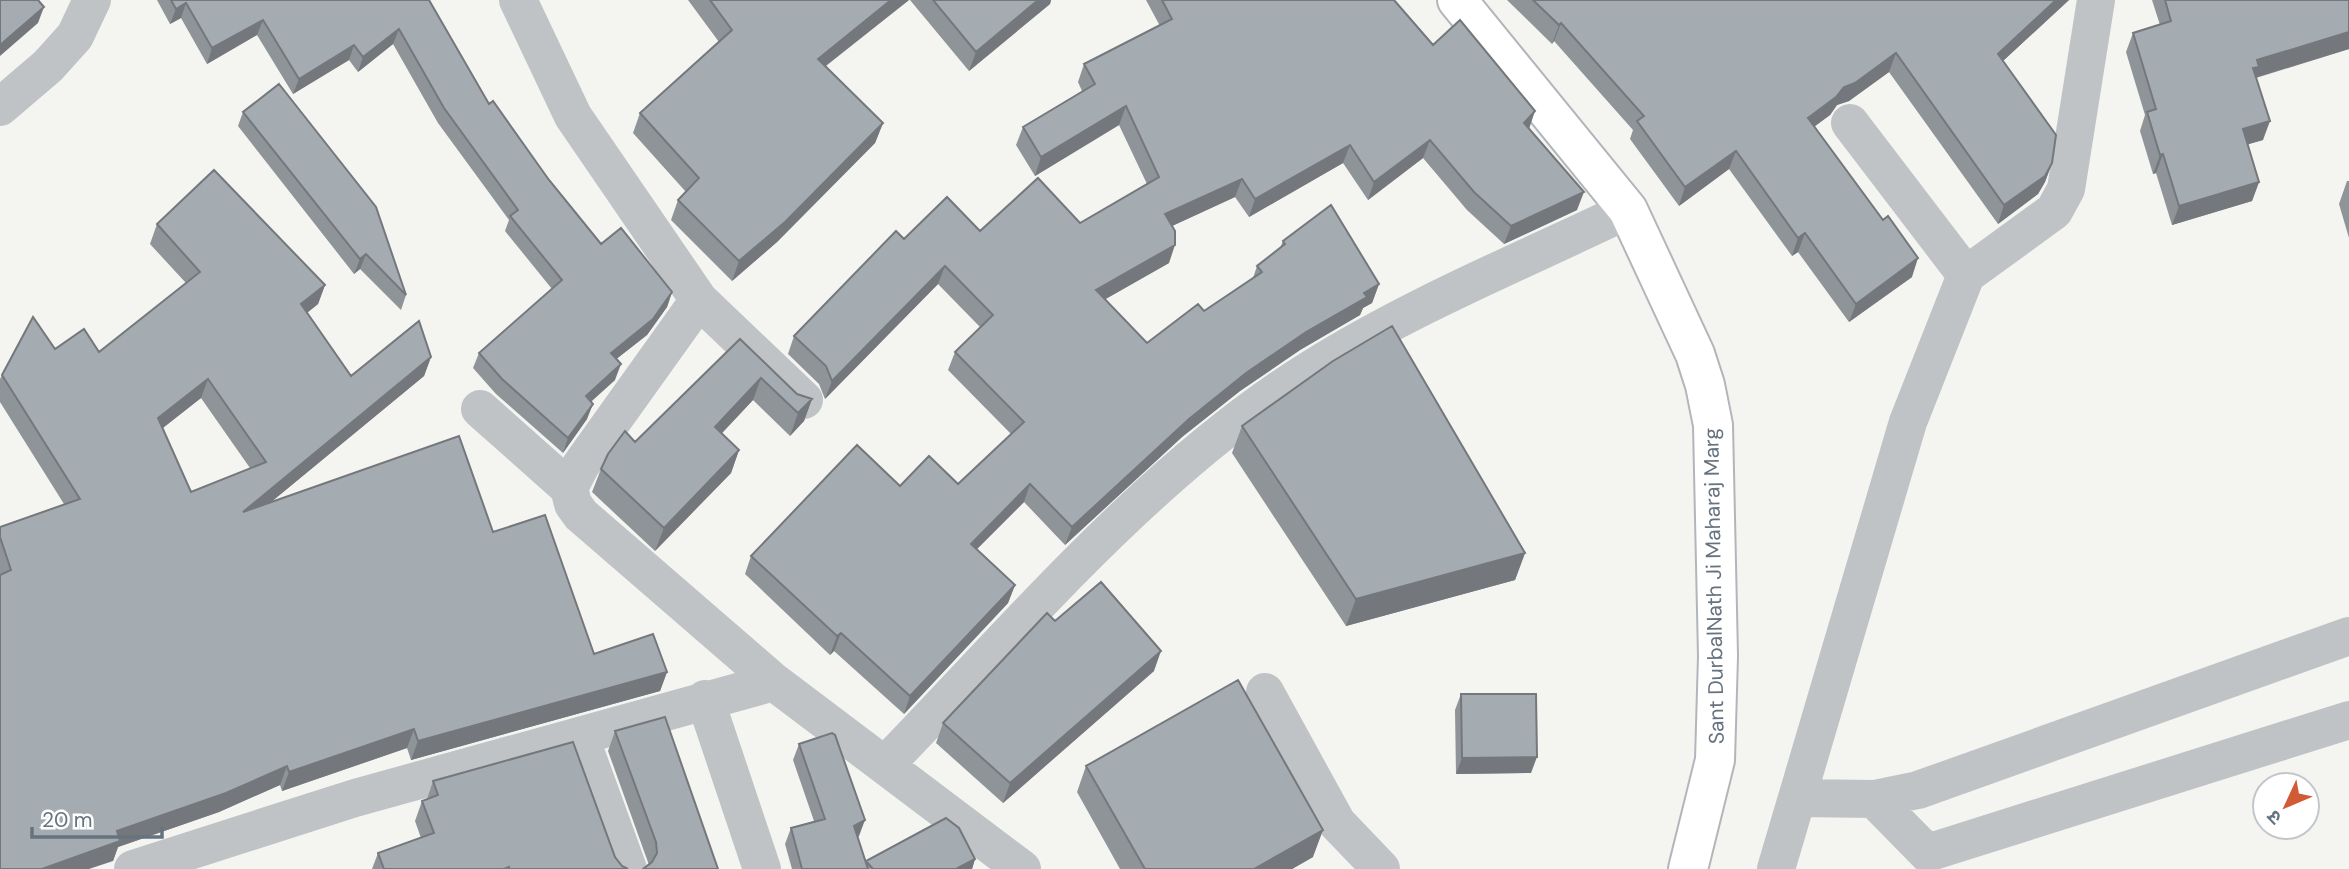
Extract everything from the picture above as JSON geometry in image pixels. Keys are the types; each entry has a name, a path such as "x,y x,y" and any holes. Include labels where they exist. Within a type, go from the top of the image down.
{"street":[{"path":"0,107 48,66 75,36 92,0"},
{"path":"518,0 573,116 699,300 804,400"},
{"name":"Sant DurbalNath Ji Maharaj Marg","path":"1457,0 1628,210 1695,354 1713,425 1718,656 1715,760 1688,869"},
{"path":"1776,869 1908,422 1966,275 2060,203 2066,189 2096,0"},
{"path":"1850,122 1966,275"},
{"path":"886,764 1138,504 1228,427 1310,370 1388,323 1628,210"},
{"path":"569,488 581,465 699,300"},
{"path":"480,409 569,488 573,503 581,515 774,681 1022,869"},
{"path":"1799,797 1874,799 1918,790 2349,636"},
{"path":"133,869 355,798 774,681"},
{"path":"1265,692 1337,823 1381,869"},
{"path":"705,699 762,869"},
{"path":"1874,799 1927,853 2349,720"},
{"path":"580,737 628,869"}],"building":[{"path":"0,0 38,0 44,7 0,45"},
{"path":"171,0 429,0 489,104 493,101 549,180 601,244 621,228 672,292 653,319 611,353 621,364 586,396 593,404 568,438 502,379 479,353 562,280 510,216 518,210 444,108 399,29 363,57 354,45 299,79 263,20 212,48 186,3 176,9"},
{"path":"710,0 891,0 818,59 883,123 785,222 739,261 678,200 699,178 640,113 732,30"},
{"path":"933,0 1038,0 976,52"},
{"path":"1162,0 1394,0 1433,45 1460,20 1535,111 1524,123 1584,192 1511,226 1474,192 1430,140 1374,182 1350,145 1255,199 1242,179 1165,214 1175,231 1175,245 1096,290 1147,343 1198,304 1204,311 1262,272 1257,266 1285,244 1283,241 1331,205 1379,284 1364,293 1367,297 1306,332 1246,373 1189,419 1072,527 1030,484 971,544 1015,585 910,696 841,633 837,636 751,556 857,445 900,486 929,456 958,484 1024,422 955,352 993,315 945,266 832,381 826,366 794,336 896,231 904,239 947,197 980,231 1038,178 1080,223 1159,177 1126,106 1041,157 1023,127 1095,84 1084,64 1172,19"},
{"path":"1533,0 2056,0 1998,54 2056,135 2052,163 2045,176 2004,205 1896,53 1855,83 1844,87 1836,97 1808,118 1883,220 1888,216 1918,258 1856,304 1805,233 1798,238 1736,151 1685,187 1637,121 1644,116 1561,23 1559,25"},
{"path":"2165,0 2349,0 2349,32 2257,60 2259,67 2253,68 2270,121 2243,129 2259,182 2179,206 2147,112 2156,109 2133,33 2171,21"},
{"path":"279,84 376,207 406,295 366,254 360,259 243,112"},
{"path":"214,170 325,285 301,304 351,376 419,321 431,357 243,512 459,436 493,532 545,515 594,654 653,634 667,672 418,741 414,729 289,772 287,766 226,793 117,831 120,841 42,869 0,869 0,575 11,570 0,537 0,527 80,499 2,375 33,317 55,349 84,329 99,352 200,272 157,224","holes":["208,379 266,462 191,492 158,418"]},
{"path":"1392,326 1525,553 1356,599 1242,426 1333,361"},
{"path":"740,339 797,394 812,399 798,413 761,378 715,427 739,450 664,528 601,469 625,431 635,442"},
{"path":"1101,582 1161,651 1010,783 943,723 1047,613 1055,621"},
{"path":"1238,680 1323,830 1254,869 1145,869 1086,766"},
{"path":"1461,694 1536,694 1537,757 1462,758"},
{"path":"665,717 718,869 643,869 652,862 657,853 656,842 615,731"},
{"path":"832,733 865,820 854,826 868,869 802,869 791,828 825,819 799,744"},
{"path":"573,742 615,857 628,869 384,869 378,853 434,833 422,801 438,795 433,781"},
{"path":"946,818 959,828 975,859 956,869 873,869 866,861"}]}
